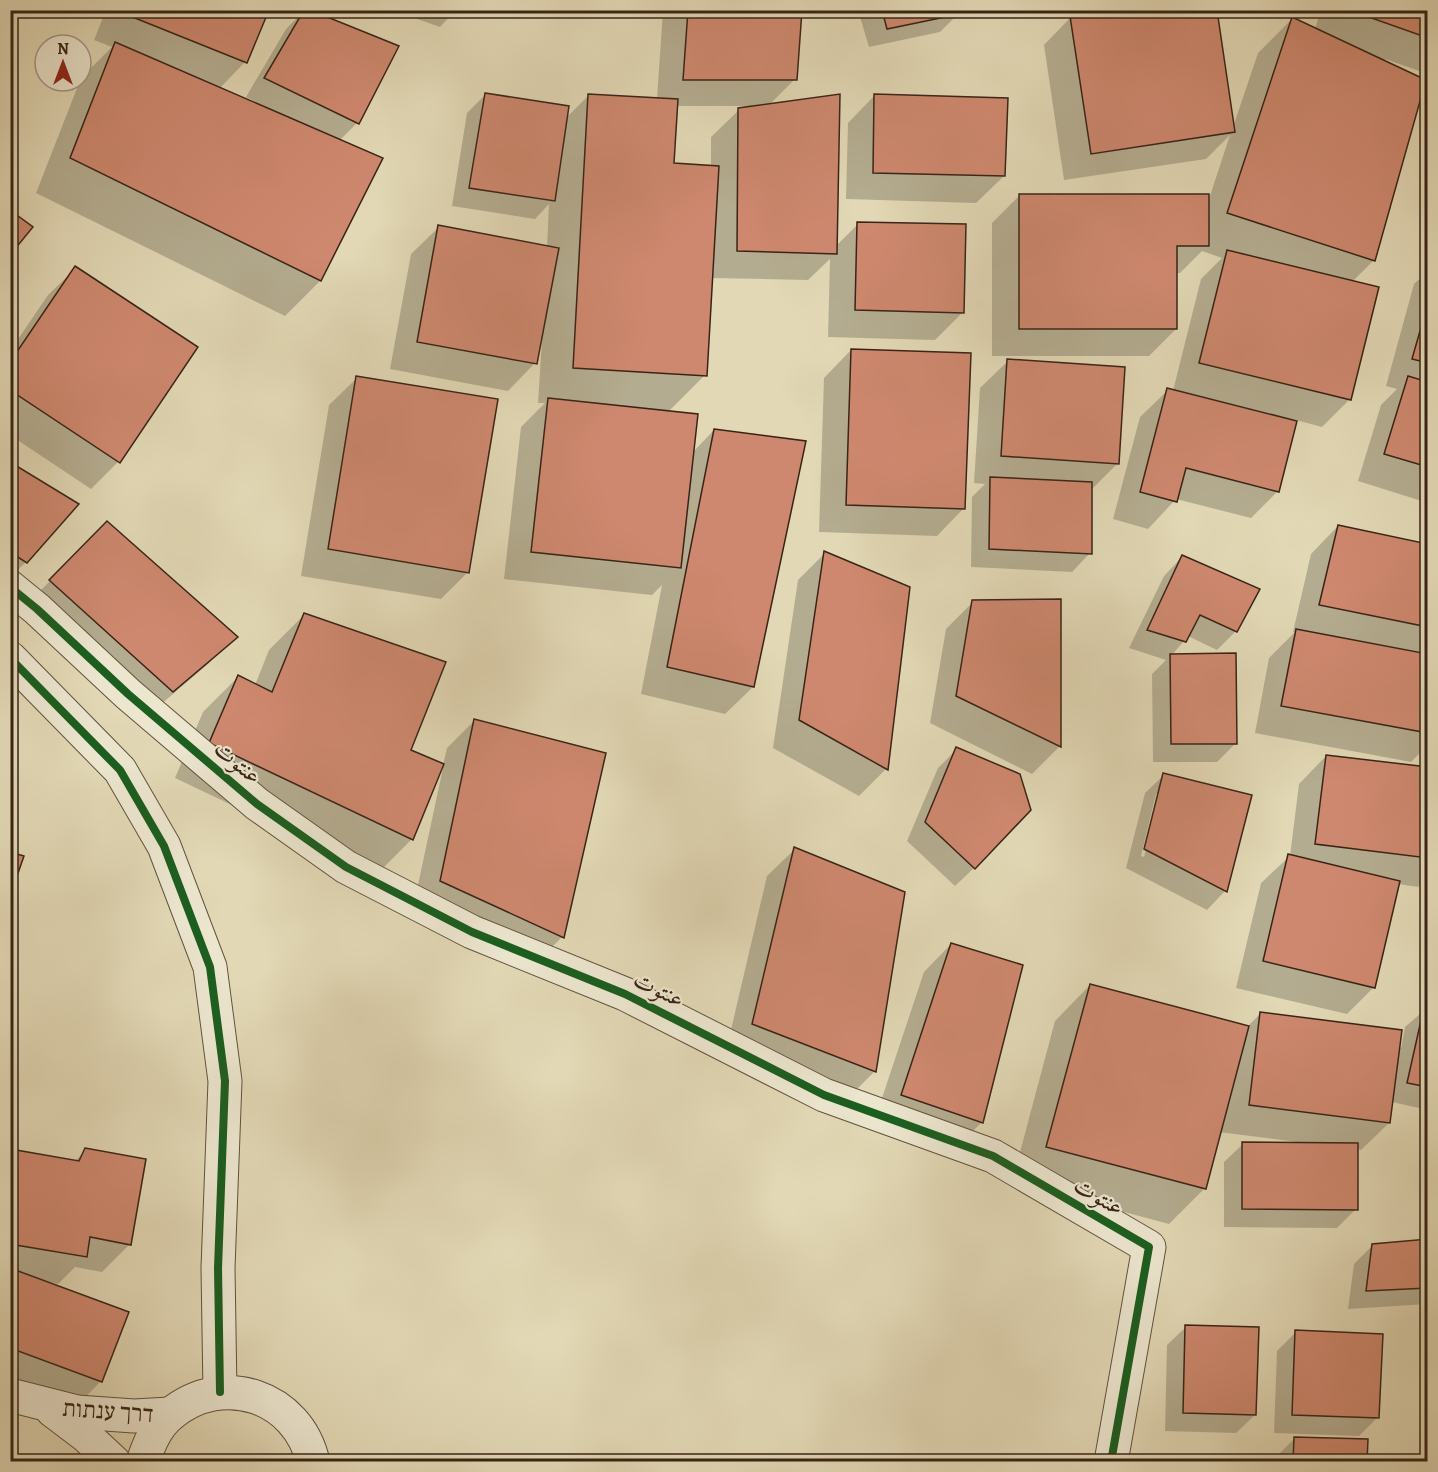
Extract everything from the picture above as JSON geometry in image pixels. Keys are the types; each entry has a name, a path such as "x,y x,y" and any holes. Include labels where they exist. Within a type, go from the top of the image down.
{"street":[{"name":"عنتوت","path":"10,587 37,609 128,694 257,804 346,867 472,932 625,994 824,1095 993,1156 1149,1247 1111,1461"},
{"path":"10,658 120,770 165,846 210,967 225,1081 218,1268 220,1392"},
{"path":"143,1461 152,1436 170,1414 193,1400 220,1392 248,1394 274,1405 296,1423 310,1447 314,1461"},
{"name":"דרך ענתות","path":"10,1395 46,1406 77,1412 170,1414"},
{"name":"דרך ענתות","path":"46,1406 85,1435 114,1461"}],"building":[{"path":"121,10 269,10 247,63 120,12"},
{"path":"304,10 310,10 399,46 359,124 264,78"},
{"path":"688,10 802,10 797,80 683,80"},
{"path":"882,10 959,10 960,14 887,29"},
{"path":"1107,10 1217,10 1235,132 1091,154 1070,16"},
{"path":"1349,10 1428,10 1428,38"},
{"path":"1292,17 1426,80 1375,261 1227,213"},
{"path":"115,42 383,158 321,281 70,158"},
{"path":"485,93 569,106 555,201 469,188"},
{"path":"588,94 678,99 674,163 719,166 707,376 573,368"},
{"path":"840,94 837,254 737,251 738,108"},
{"path":"874,94 1008,98 1005,176 873,173"},
{"path":"1019,194 1209,194 1209,246 1177,246 1177,329 1019,329"},
{"path":"10,210 33,227 10,255"},
{"path":"857,222 966,224 964,313 855,310"},
{"path":"438,225 559,248 537,364 417,342"},
{"path":"1227,250 1379,287 1351,400 1199,363"},
{"path":"75,266 198,347 120,463 10,390 10,362"},
{"path":"1428,303 1428,363 1412,359"},
{"path":"851,349 971,353 965,509 846,505"},
{"path":"1007,359 1125,367 1119,464 1001,456"},
{"path":"356,376 498,399 469,573 328,549"},
{"path":"1408,376 1428,382 1428,467 1384,454"},
{"path":"1167,388 1297,421 1279,492 1186,468 1177,502 1140,492"},
{"path":"548,398 698,414 681,568 531,552"},
{"path":"714,429 806,441 754,687 667,667"},
{"path":"10,462 79,504 27,563 10,552"},
{"path":"990,477 1092,482 1092,554 989,549"},
{"path":"107,521 238,637 173,692 49,580"},
{"path":"1338,525 1428,544 1428,627 1319,605"},
{"path":"824,551 910,587 888,770 799,720"},
{"path":"1182,555 1260,589 1237,632 1200,615 1186,642 1147,630"},
{"path":"1061,599 1061,747 956,696 972,600"},
{"path":"304,613 446,662 411,750 444,764 413,840 209,743 238,675 272,692"},
{"path":"1296,629 1428,654 1428,733 1281,706"},
{"path":"1236,653 1237,744 1171,744 1170,654"},
{"path":"474,719 606,753 564,938 440,881"},
{"path":"956,747 1020,774 1031,810 975,869 925,822"},
{"path":"1326,755 1428,767 1428,858 1315,844"},
{"path":"1163,773 1252,795 1227,892 1144,849"},
{"path":"794,847 905,892 876,1072 752,1024"},
{"path":"10,852 24,856 10,896"},
{"path":"1288,854 1400,881 1375,988 1263,961"},
{"path":"951,943 1023,965 983,1123 901,1095"},
{"path":"1090,984 1249,1026 1206,1189 1046,1147"},
{"path":"1424,1007 1428,1008 1428,1087 1407,1083"},
{"path":"1260,1012 1402,1030 1390,1123 1249,1105"},
{"path":"1242,1142 1358,1143 1358,1210 1242,1209"},
{"path":"85,1148 146,1159 131,1245 90,1237 87,1257 10,1244 10,1149 79,1161"},
{"path":"1428,1239 1428,1288 1366,1291 1372,1244"},
{"path":"10,1268 129,1312 102,1382 10,1348"},
{"path":"1185,1325 1259,1327 1256,1415 1183,1413"},
{"path":"1295,1330 1383,1334 1379,1418 1292,1415"},
{"path":"1294,1437 1368,1439 1367,1462 1293,1462"}],"cycle path":[{"path":"10,587 37,609 128,694 257,804 346,867 472,932 625,994 824,1095 993,1156 1149,1247 1111,1462"},
{"path":"10,658 120,770 164,846 210,967 225,1081 218,1268 220,1392"}]}
